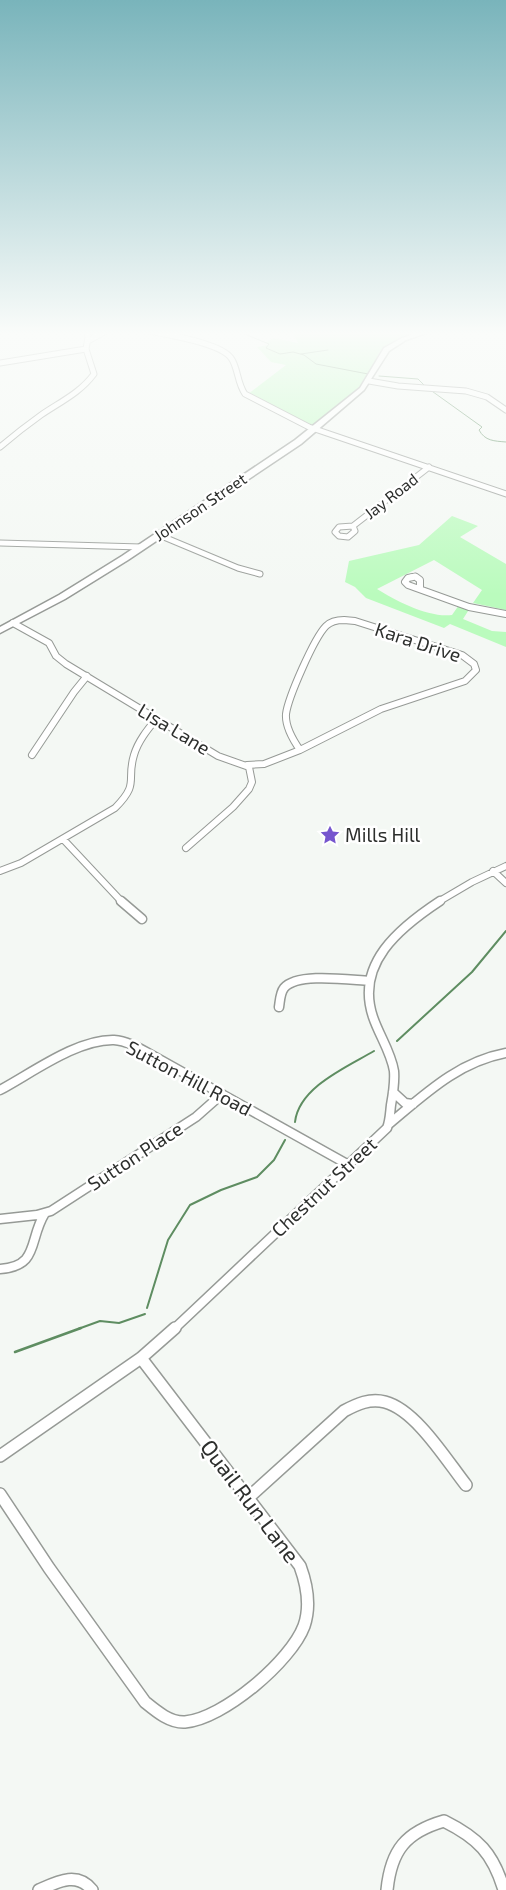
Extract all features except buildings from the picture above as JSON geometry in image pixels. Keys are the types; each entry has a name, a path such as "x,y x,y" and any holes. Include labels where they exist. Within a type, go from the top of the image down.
{"street":[{"path":"0,447 36,419"},
{"path":"295,419 315,429 506,494"},
{"name":"Johnson Street","path":"0,630 79,587 293,446 327,419"},
{"name":"Jay Road","path":"353,526 428,467"},
{"path":"159,535 238,568 260,574"},
{"path":"0,543 141,547"},
{"path":"420,588 469,607 506,614"},
{"name":"Kara Drive","path":"247,765 264,764 300,750 381,709 465,681 473,676 476,670 474,663 462,655 355,621 343,620 328,624 322,630 311,652 286,711 288,729 300,750"},
{"name":"Lisa Lane","path":"13,623 49,642 59,659 218,756 247,765"},
{"path":"32,755 74,692 87,676"},
{"path":"0,871 20,863 108,813 126,796 132,782 134,754 144,734 157,718"},
{"path":"186,848 222,818 249,788 252,778 247,765"},
{"path":"63,839 124,904 142,919"},
{"name":"Chestnut Street","path":"0,1456 141,1358 215,1292 389,1124 393,1092 393,1068 368,1000 369,981 377,958 403,930 452,892 506,866"},
{"path":"493,871 506,884"},
{"path":"279,1007 284,988 294,982 312,979 369,981"},
{"name":"Sutton Hill Road","path":"0,1090 79,1048 112,1040 134,1045 347,1164"},
{"path":"389,1124 449,1076 485,1058 506,1053"},
{"path":"393,1092 405,1103 414,1104"},
{"name":"Sutton Place","path":"0,1219 45,1213 64,1203 184,1125 222,1094"},
{"path":"0,1269 15,1268 25,1261 34,1243 38,1224 45,1213"},
{"name":"Quail Run Lane","path":"0,1494 48,1568 70,1594 145,1702 158,1713 183,1722 196,1721 217,1713 270,1670 291,1648 302,1632 308,1602 302,1571 294,1556 141,1358"},
{"path":"249,1497 344,1411 358,1402 370,1400 391,1404 407,1415 466,1485"},
{"path":"387,1890 397,1854 405,1842 415,1833 444,1821 466,1831 482,1843 500,1873 504,1890"},
{"path":"39,1890 76,1877 83,1879 91,1887"}],"green space":[{"path":"298,419 323,419 311,426"},
{"path":"452,516 478,526 460,537 506,564 506,610 473,603 482,590 434,560 377,589 394,599 433,614 452,615 459,605 470,608 463,619 492,631 506,632 506,647 450,624 444,628 366,598 355,587 345,582 349,561 419,545"}],"waterway":[{"path":"471,419 482,427 479,430 487,438 506,442"},
{"path":"397,1041 472,972 506,931"},
{"path":"295,1122 298,1110 305,1098 315,1088 338,1071 374,1051"},
{"path":"147,1308 168,1240 190,1205 221,1190 257,1177 274,1160 285,1140"},
{"path":"78,1329 100,1321 119,1323 145,1314"},
{"path":"15,1352 81,1328"}],"place":[{"name":"Mills Hill","path":"330,835"}]}
